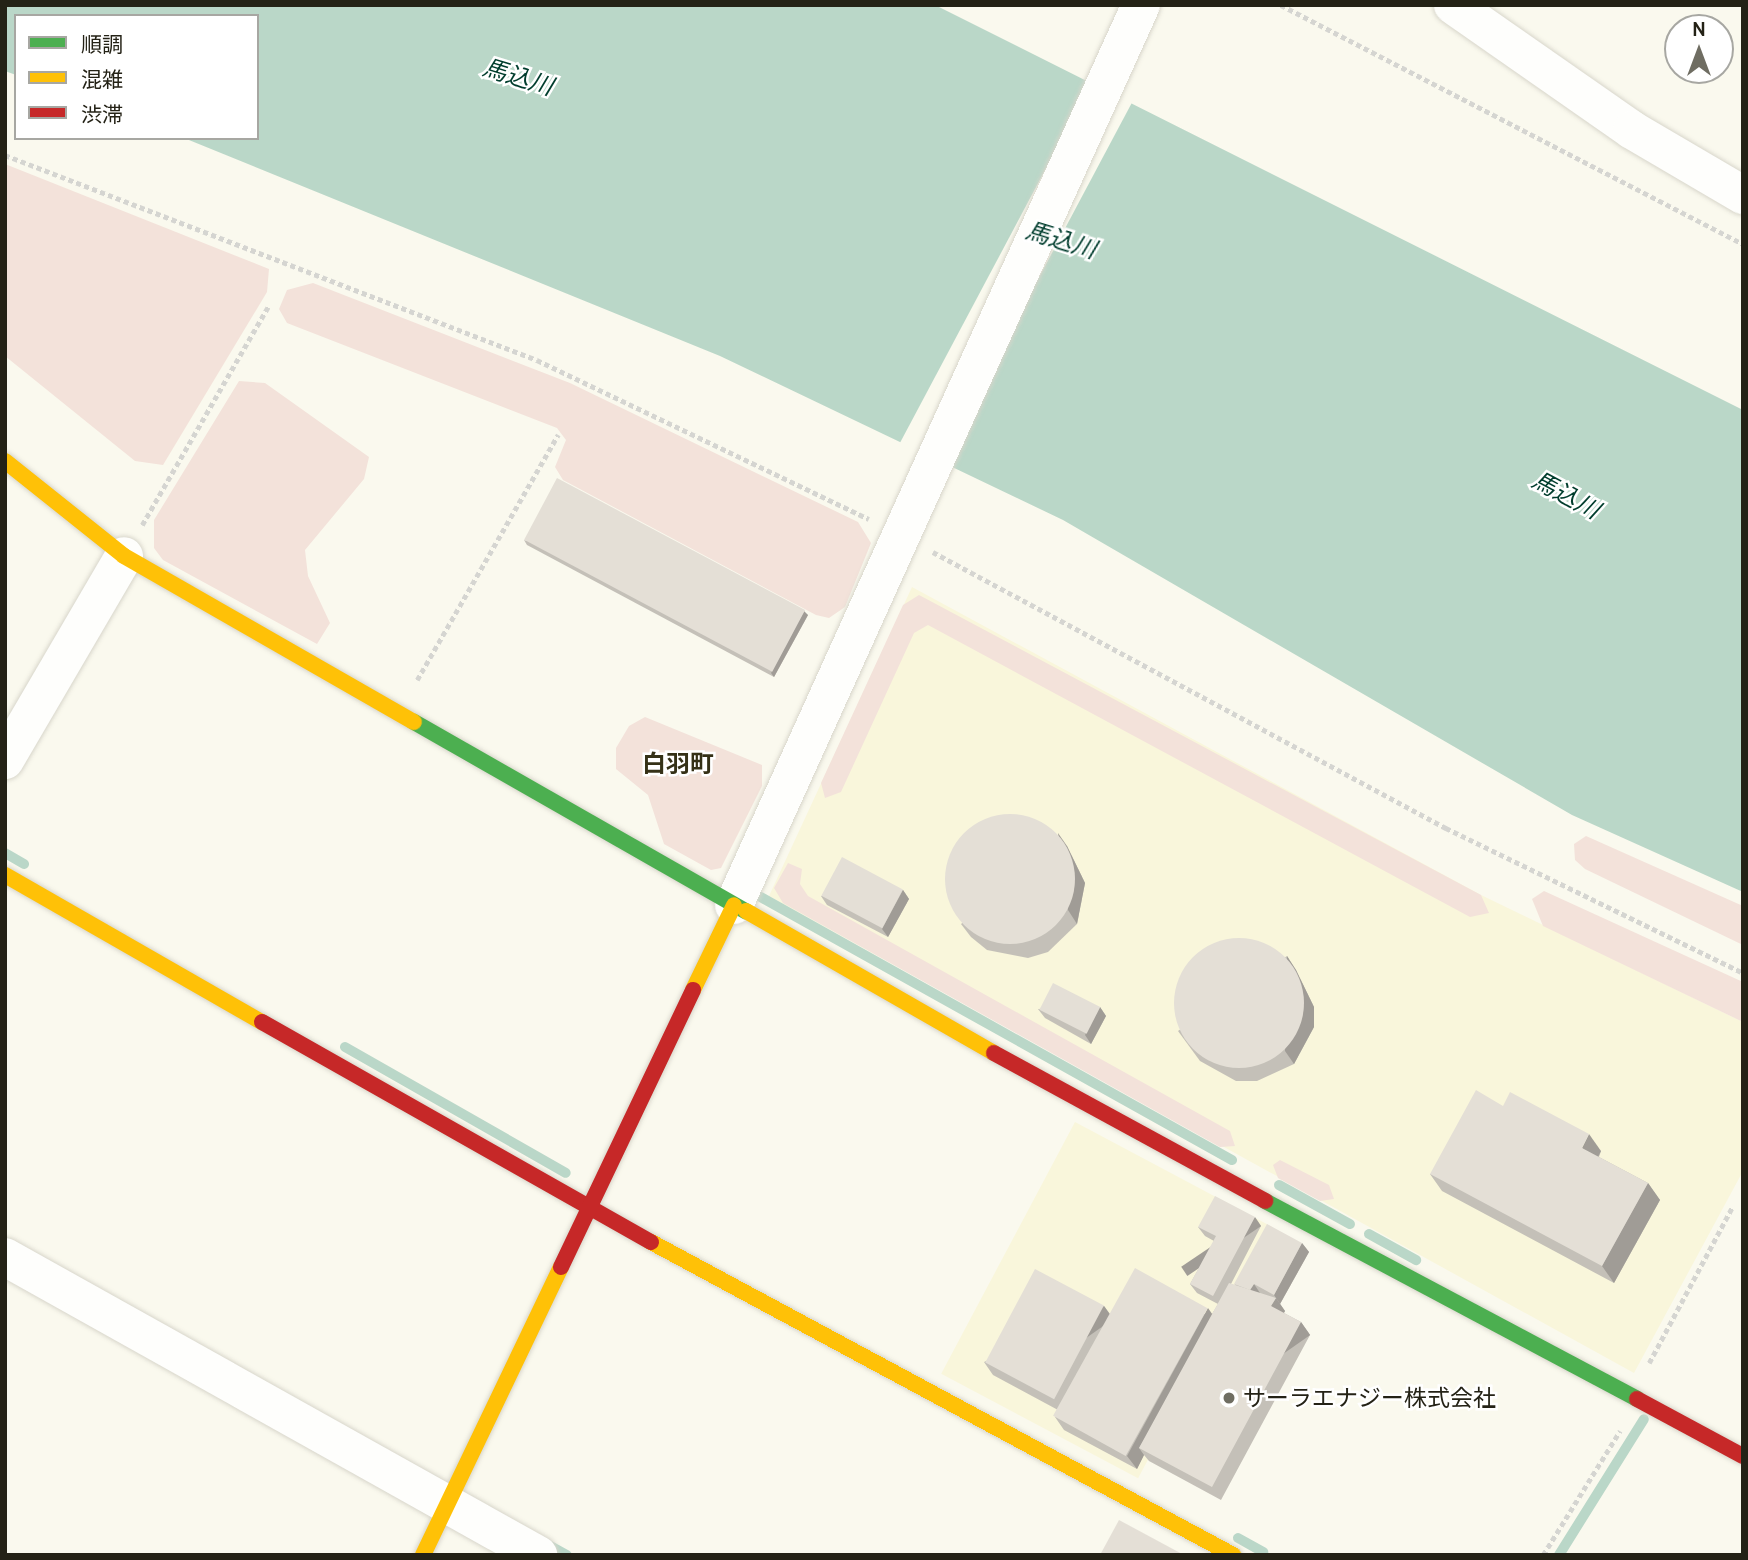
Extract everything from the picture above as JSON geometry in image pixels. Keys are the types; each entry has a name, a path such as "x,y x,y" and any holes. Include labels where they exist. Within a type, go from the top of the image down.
{"street":[{"path":"424,1555 734,905 909,527 1142,5"},
{"path":"1453,5 1633,130 1743,195"},
{"path":"5,461 124,556 398,713 1083,1104 1743,1456"},
{"path":"5,760 124,556"},
{"path":"5,875 588,1208 1233,1555"},
{"path":"5,1257 445,1507 538,1555"}],"path":[{"path":"1281,5 1743,244"},
{"path":"5,155 549,365 909,527 1435,822 1743,973"},
{"path":"124,556 268,307"},
{"path":"398,713 558,435"},
{"path":"1543,1555 1635,1398 1733,1206"}],"shaded area":[{"path":"5,164 269,269 267,292 163,465 135,461 5,356"},
{"path":"313,283 570,383 858,522 871,543 845,607 829,618 816,615 563,480 555,467 566,440 557,428 287,323 279,309 287,290"},
{"path":"239,381 265,383 369,457 364,479 305,550 308,576 330,623 317,644 163,560 154,548 154,520"},
{"path":"912,587 1481,895 1743,1022 1743,1171 1634,1373 769,896"},
{"path":"919,595 1481,895 1489,913 1470,917 928,625 914,633 841,792 825,798 821,783 903,605"},
{"path":"645,717 762,765 762,786 721,868 711,870 664,844 648,795 616,769 616,748 629,726"},
{"path":"1586,836 1743,906 1743,945 1585,869 1575,860 1574,844"},
{"path":"788,863 802,869 800,884 808,896 1230,1131 1235,1146 1220,1147 783,903 774,888"},
{"path":"1544,891 1743,982 1743,1022 1543,926 1532,899"},
{"path":"1075,1122 1272,1227 1138,1478 941,1374"},
{"path":"1280,1160 1329,1185 1334,1199 1320,1201 1278,1178 1273,1165"}],"water":[{"name":"馬込川","path":"5,5 935,5 1743,410 1743,892 1572,815 1063,520 720,356 189,140 259,140 259,14 14,14 14,74 5,71"}],"pier":[{"path":"1094,78 1134,99 938,466 899,445"}],"building":[{"path":"557,478 805,610 772,672 524,540"},
{"path":"1010,814 1035,819 1056,833 1070,854 1075,879 1070,904 1056,925 1035,939 1010,944 985,939 964,925 950,904 945,879 950,854 964,833 985,819"},
{"path":"842,857 903,889 882,928 821,896"},
{"path":"1239,938 1264,943 1285,957 1299,978 1304,1003 1299,1028 1285,1049 1264,1063 1239,1068 1214,1063 1193,1049 1179,1028 1174,1003 1179,978 1193,957 1214,943"},
{"path":"1053,983 1100,1007 1087,1034 1039,1010"},
{"path":"1476,1090 1503,1106 1510,1092 1589,1134 1582,1148 1648,1183 1602,1266 1430,1174"},
{"path":"1215,1196 1255,1217 1213,1296 1190,1284 1216,1236 1198,1227"},
{"path":"1267,1224 1302,1243 1274,1295 1254,1284 1250,1290 1234,1284"},
{"path":"1135,1268 1208,1308 1126,1456 1053,1416"},
{"path":"1035,1269 1104,1306 1054,1399 985,1363"},
{"path":"1229,1283 1276,1298 1271,1306 1301,1322 1212,1487 1139,1448"},
{"path":"1119,1520 1184,1555 1100,1555"}],"waterway":[{"path":"5,853 24,864"},
{"path":"757,895 1232,1160"},
{"path":"345,1047 566,1173"},
{"path":"1279,1185 1350,1224"},
{"path":"1369,1234 1416,1260"},
{"path":"1559,1555 1644,1419"},
{"path":"1238,1538 1263,1552"},
{"path":"545,1543 567,1555"}],"traffic: fast":[{"path":"414,722 746,911"},
{"path":"1265,1201 1637,1399"}],"traffic: slow":[{"path":"5,461 124,556 414,722"},
{"path":"5,875 262,1022"},
{"path":"693,990 734,905"},
{"path":"746,911 994,1053"},
{"path":"651,1242 1233,1555"},
{"path":"423,1555 561,1267"}],"traffic: jam":[{"path":"561,1267 693,990"},
{"path":"262,1022 651,1242"},
{"path":"994,1053 1265,1201"},
{"path":"1637,1399 1743,1456"}],"place":[{"name":"サーラエナジー株式会社","path":"1229,1398"}],"district":[{"name":"白羽町","path":"678,764"}]}
